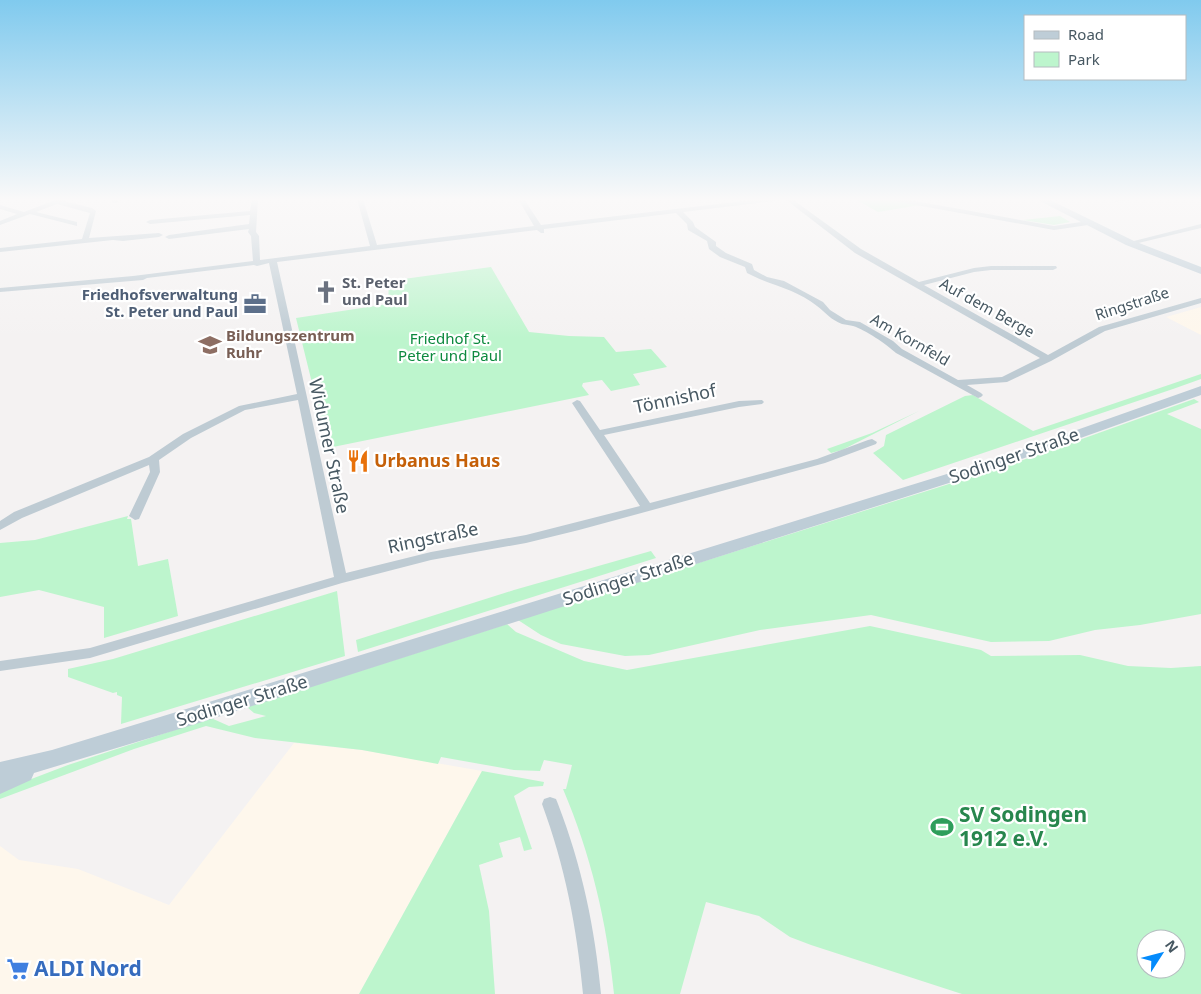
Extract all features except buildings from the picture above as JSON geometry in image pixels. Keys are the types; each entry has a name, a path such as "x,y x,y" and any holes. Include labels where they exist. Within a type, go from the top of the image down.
{"main road":[{"path":"1136,245 1201,271"},
{"name":"Sodinger Straße","path":"0,772 52,760 1003,460 1201,390"},
{"name":"Sodinger Straße","path":"0,784 52,760"}],"street":[{"path":"0,250 44,245"},
{"path":"256,245 257,264"},
{"path":"0,290 170,276 405,245"},
{"name":"Am Kornfeld","path":"712,245 723,255 749,266 750,271 764,279 781,283 820,304 826,312 844,322 857,324 890,343 899,351 958,383"},
{"name":"Auf dem Berge","path":"849,245 1048,359"},
{"name":"Widumer Straße","path":"273,262 341,579"},
{"path":"917,285 982,269 1054,268"},
{"name":"Ringstraße","path":"958,383 1004,380 1048,359 1102,329 1201,300"},
{"path":"958,383 978,395"},
{"path":"0,526 18,514 153,459 187,436 242,408 302,396"},
{"name":"Tönnishof","path":"598,433 739,404 759,402"},
{"path":"577,403 647,507"},
{"name":"Ringstraße","path":"0,666 94,652 341,579 431,556 526,539 821,461 872,442"},
{"path":"135,516 155,472 153,459"},
{"path":"550,804 567,850 578,892 585,926 592,994"}],"shaded area":[{"path":"1201,307 1201,335 1166,317"},
{"path":"294,743 362,750 482,771 359,994 0,994 0,846 19,860 78,869 169,905"}],"green space":[{"name":"Friedhof St. Peter und Paul","path":"491,267 529,332 604,337 616,352 651,349 667,367 633,374 640,385 611,391 602,380 583,383 582,386 589,395 328,448 296,318 388,304 389,281"},
{"path":"1201,374 1201,379 1173,389 903,480 873,453 884,446 886,435 965,396 973,395 1033,431"},
{"path":"1194,399 1199,402 1167,414 1201,429 1201,614 1140,625 1095,630 1049,641 991,642 871,615 760,630 649,655 625,656 561,644 541,635 518,620 1006,466"},
{"path":"919,411 842,450 831,453 827,449 872,433"},
{"path":"128,516 127,519 131,519 138,566 168,559 178,616 104,638 104,607 39,590 0,597 0,543 35,540"},
{"path":"651,551 656,558 358,652 356,640 514,590"},
{"path":"337,591 345,656 121,724 122,697 117,695 117,692 113,693 68,677 68,669 113,659"},
{"name":"SV Sodingen 1912 e.V.","path":"507,624 516,632 584,661 627,670 870,626 981,650 991,656 1080,655 1128,666 1171,668 1201,666 1201,994 962,994 811,945 790,937 759,916 706,902 680,994 614,994 607,941 590,864 563,789 566,789 572,765 544,760 540,771 514,770 441,757 438,764 362,750 255,738 206,726 134,749 0,799 0,791 68,765 211,718 229,726 266,716 254,713 247,707"},
{"path":"482,771 544,782 543,786 529,787 514,796 532,849 524,851 520,837 499,843 503,857 479,865 489,911 495,994 359,994"}],"place":[{"name":"St. Peter und Paul","path":"326,292"},
{"name":"Friedhofsverwaltung St. Peter und Paul","path":"255,304"},
{"name":"Bildungszentrum Ruhr","path":"210,345"},
{"name":"Urbanus Haus","path":"358,461"},
{"name":"SV Sodingen 1912 e.V.","path":"942,827"},
{"name":"ALDI Nord","path":"18,969"}]}
